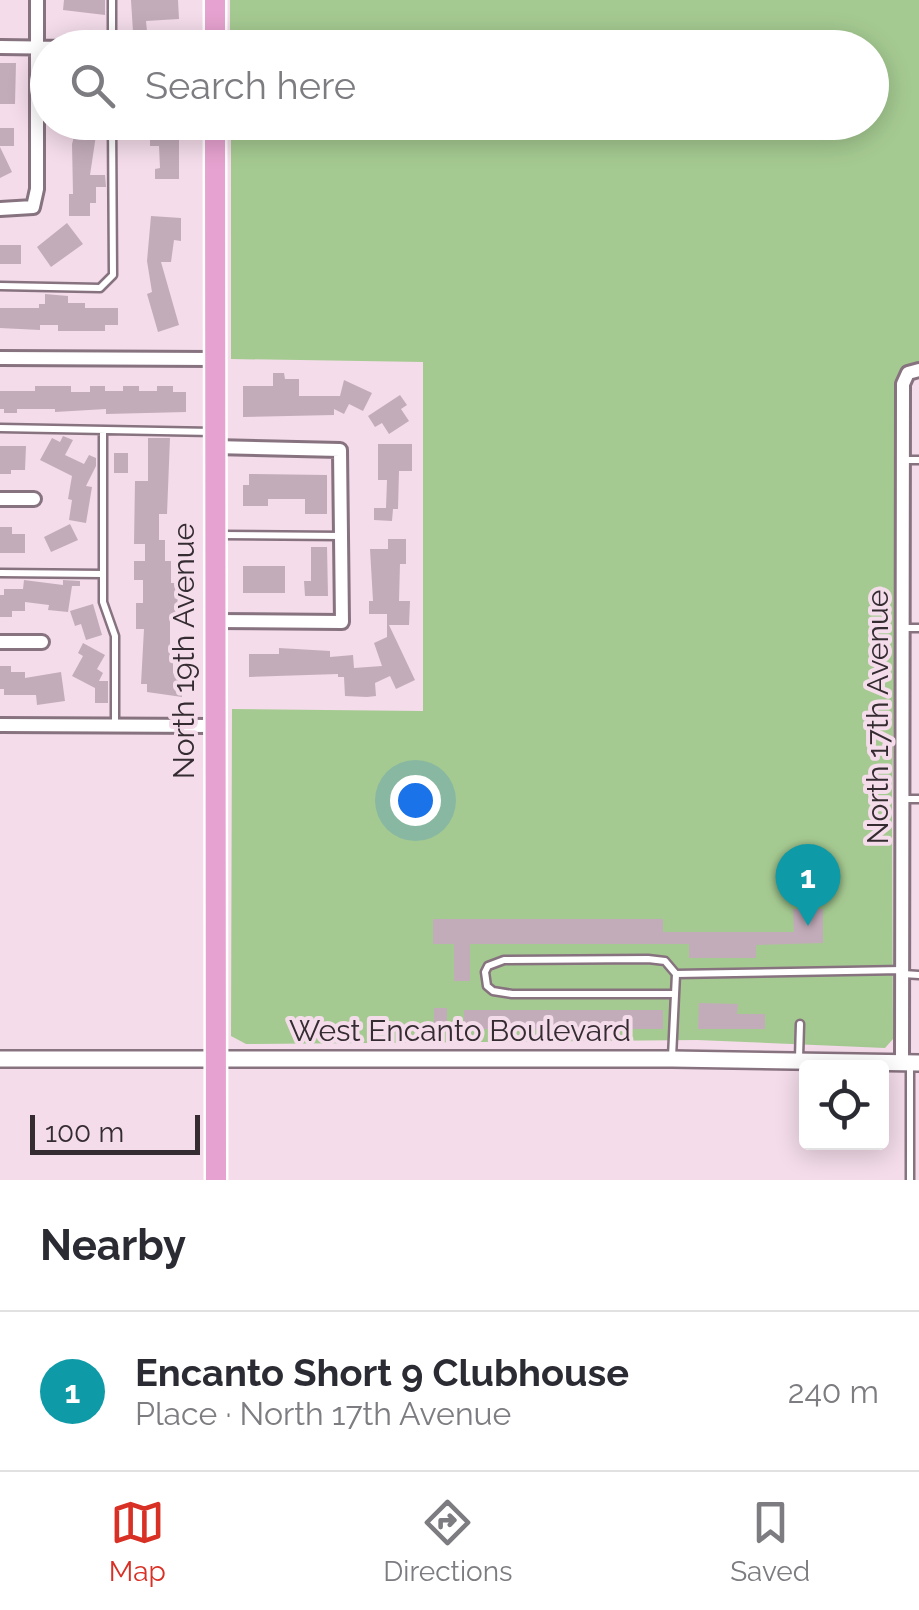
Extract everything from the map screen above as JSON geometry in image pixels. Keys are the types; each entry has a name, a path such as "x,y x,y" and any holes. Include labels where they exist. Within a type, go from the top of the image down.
{"main road":[{"path":"215,0 215,30"},
{"name":"North 19th Avenue","path":"215,140 216,1180"}],"street":[{"path":"37,30 38,0"},
{"path":"0,47 30,46"},
{"path":"0,209 33,206 37,140"},
{"path":"0,358 214,360"},
{"name":"North 17th Avenue","path":"910,1063 896,995 902,972 903,886 903,384 914,372"},
{"path":"214,440 340,450 342,622 214,621"},
{"path":"0,500 34,499"},
{"path":"903,546 919,546"},
{"path":"0,642 42,642"},
{"path":"902,714 919,714"},
{"path":"0,725 214,726"},
{"path":"903,886 919,887"},
{"name":"West Encanto Boulevard","path":"0,1059 799,1061"}],"lane":[{"path":"112,0 112,30"},
{"path":"0,286 100,288 114,275 112,140"},
{"path":"0,428 90,429 214,440"},
{"path":"103,432 104,602 115,636 115,725"},
{"path":"902,460 919,460"},
{"path":"214,534 342,536"},
{"path":"0,573 104,574"},
{"path":"903,628 919,628"},
{"path":"902,799 919,800"},
{"path":"672,1059 676,974 665,962 504,960 488,966 485,972 487,986 502,993 675,994"},
{"path":"676,974 919,974"},
{"path":"799,1060 800,1024"},
{"path":"910,1063 910,1180"}],"green space":[{"path":"230,0 919,0 919,362 900,370 892,805 893,1039 885,1048 697,1040 246,1044 231,1036 232,709 423,711 423,362 231,359 231,140 889,140 889,30 230,30"}],"building":[{"path":"64,0 105,0 105,15 63,10"},
{"path":"131,0 178,0 179,19 146,21 147,30 133,30"},
{"path":"0,63 16,63 15,104 0,104"},
{"path":"0,128 14,128 14,146 0,146"},
{"path":"73,140 95,140 90,175 105,175 106,187 96,187 96,203 90,203 90,216 69,216 69,194 73,194"},
{"path":"150,140 179,140 179,179 155,179 155,169 160,168 159,146 150,146"},
{"path":"0,147 12,172 0,178"},
{"path":"151,216 181,218 181,241 174,240 171,262 161,262 179,325 158,332 147,294 152,292 147,261"},
{"path":"67,223 83,244 51,267 37,247"},
{"path":"0,245 21,245 21,264 0,264"},
{"path":"45,294 68,296 68,303 85,303 85,308 118,308 118,325 105,325 105,331 58,331 58,325 40,325 40,330 0,328 0,308 39,308 39,304 45,304"},
{"path":"273,373 284,373 285,379 299,379 299,396 340,396 344,380 372,393 363,411 349,404 344,414 334,409 334,415 243,417 243,386 273,386"},
{"path":"35,386 71,386 71,392 90,392 90,386 105,386 105,391 139,386 139,391 157,391 157,386 173,386 173,392 186,392 186,412 106,414 106,409 17,409 17,413 4,413 0,409 0,391 35,391"},
{"path":"400,395 407,405 401,409 409,421 389,434 382,423 375,427 368,416"},
{"path":"63,436 73,440 65,455 84,464 89,455 96,458 86,486 92,487 86,523 69,520 72,476 40,460 52,438 60,442"},
{"path":"148,438 170,438 167,514 159,514 159,540 165,540 165,561 171,561 171,583 179,583 176,620 170,620 170,660 173,673 182,674 182,697 147,692 147,684 141,684 144,629 136,629 136,603 143,603 143,580 134,580 134,561 145,561 145,544 134,544 135,481 148,481"},
{"path":"378,444 412,444 412,471 399,471 398,509 393,509 392,521 374,520 374,508 386,508 387,480 378,480"},
{"path":"0,446 26,446 25,470 0,474"},
{"path":"114,453 128,453 128,473 114,473"},
{"path":"249,474 327,475 327,514 305,514 305,499 268,499 268,506 243,506 243,485 249,485"},
{"path":"70,524 78,540 51,552 44,537"},
{"path":"0,527 12,527 12,534 25,534 25,553 0,553"},
{"path":"388,539 406,539 406,564 400,564 399,601 410,601 409,625 389,625 415,680 396,689 390,676 375,683 376,696 367,697 345,696 344,677 338,674 249,677 249,654 279,654 279,648 330,651 330,657 353,655 354,668 382,666 374,643 387,637 387,614 369,614 369,601 373,601 370,549 388,549"},
{"path":"311,547 327,547 328,596 305,596 304,581 311,581"},
{"path":"243,566 285,566 285,593 243,593"},
{"path":"24,580 63,585 63,580 80,581 80,586 72,586 68,612 25,602 25,611 12,611 12,617 0,617 0,595 4,595 4,589 23,589"},
{"path":"93,604 102,635 86,640 81,624 75,626 70,611"},
{"path":"83,643 105,655 97,669 103,673 99,681 108,681 108,703 95,703 95,688 72,676 83,656 78,653"},
{"path":"0,666 11,666 11,672 25,672 25,678 61,672 65,701 37,705 36,695 4,695 4,689 0,689"},
{"path":"793,909 823,909 823,943 756,945 756,958 689,958 689,944 470,944 470,981 454,981 454,944 433,944 433,919 663,919 663,932 794,932"},
{"path":"699,1003 738,1004 737,1014 765,1014 765,1029 698,1029"},
{"path":"434,1008 447,1008 447,1025 434,1025"},
{"path":"464,1010 663,1010 663,1029 464,1029"}],"place":[{"name":"Encanto Short 9 Clubhouse","path":"808,926"}]}
